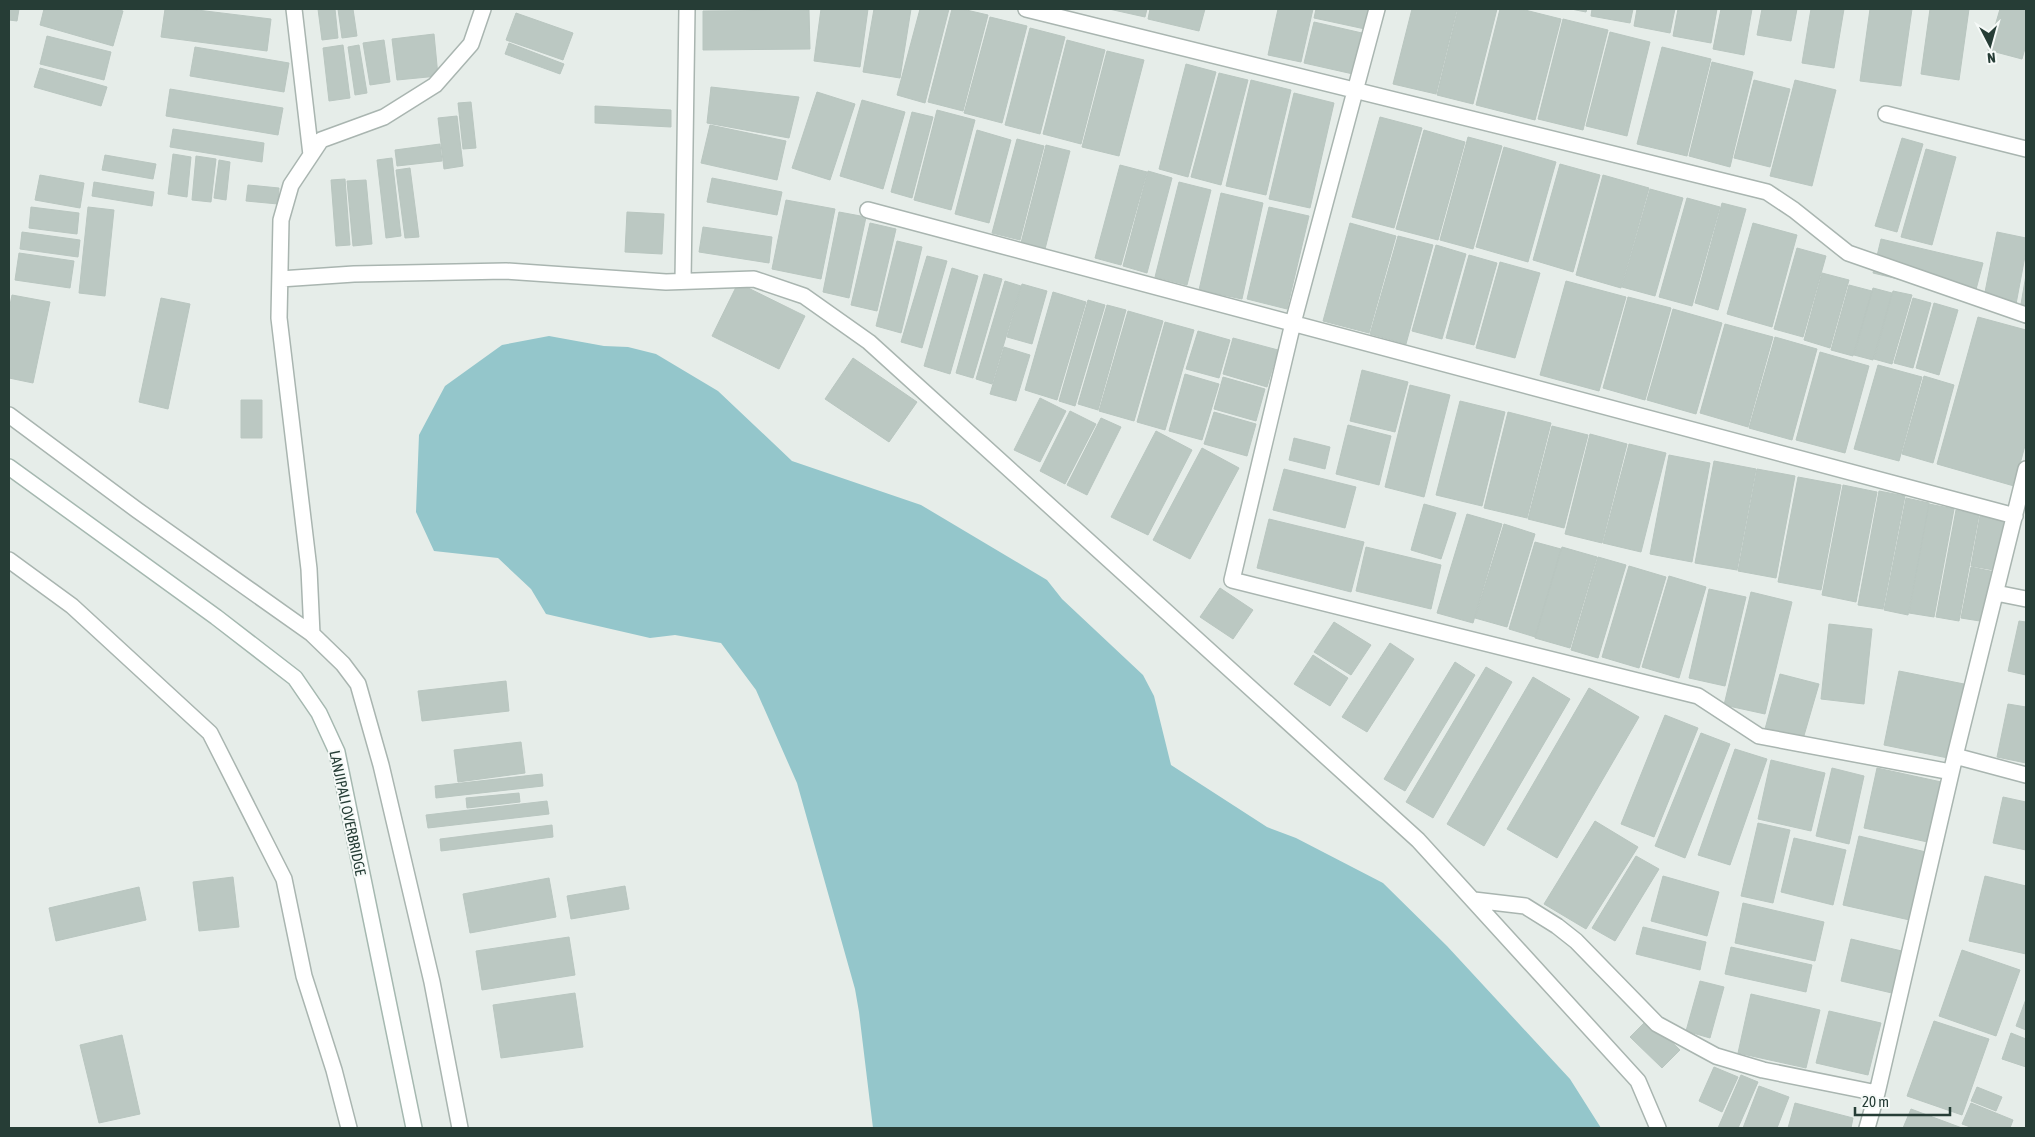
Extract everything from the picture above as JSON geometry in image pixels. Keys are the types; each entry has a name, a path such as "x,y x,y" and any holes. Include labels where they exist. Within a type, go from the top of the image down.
{"street":[{"path":"294,9 311,155"},
{"path":"312,634 310,570 279,318 281,220 291,184 321,140 384,117 436,86 471,44 483,9"},
{"path":"683,281 687,9"},
{"path":"1026,9 1767,192 1794,210 1848,253 2026,316"},
{"path":"1377,9 1294,323 1232,580 1698,696 1759,736 1951,772"},
{"path":"1886,114 2026,149"},
{"path":"868,210 2015,516"},
{"path":"280,278 354,274 506,271 666,282 754,279 804,296 869,342 1418,840 1638,1081 1658,1128"},
{"path":"9,415 137,510 312,634 342,664 358,684 381,765 432,982 460,1128"},
{"name":"LANJIPALI OVERBRIDGE","path":"9,468 216,616 295,678 319,713 337,752 414,1128"},
{"path":"1867,1128 1877,1093 1951,772 2026,469"},
{"path":"9,560 72,606 210,733 284,879 304,976 334,1070 349,1128"},
{"path":"1996,593 2026,599"},
{"path":"1955,756 2026,775"},
{"path":"1474,900 1524,906 1557,926 1576,941 1658,1024 1716,1056 1764,1070 1877,1093"}],"water":[{"path":"549,336 604,346 628,347 656,354 718,391 792,461 921,505 1047,580 1062,599 1143,675 1154,696 1171,765 1267,827 1296,838 1383,883 1447,946 1570,1079 1601,1128 873,1128 855,989 797,783 756,690 721,643 675,635 650,638 546,614 531,589 498,558 434,551 416,512 419,435 445,386 502,345"}],"building":[{"path":"9,9 19,9 17,21 9,20"},
{"path":"44,9 115,9 123,11 113,46 40,25"},
{"path":"165,9 189,9 271,19 267,51 161,37"},
{"path":"318,9 335,9 338,38 322,40"},
{"path":"338,9 353,9 357,36 342,38"},
{"path":"821,9 868,9 860,67 814,61"},
{"path":"874,9 911,9 900,78 863,72"},
{"path":"920,9 949,9 925,103 897,95"},
{"path":"952,9 962,9 988,15 963,111 928,102"},
{"path":"1109,9 1147,9 1145,17"},
{"path":"1150,9 1205,9 1199,31 1148,19"},
{"path":"1278,9 1313,9 1301,62 1268,55"},
{"path":"1316,9 1370,9 1365,29 1314,18"},
{"path":"1412,9 1457,9 1436,94 1393,84"},
{"path":"1458,9 1497,9 1473,104 1437,95"},
{"path":"1500,9 1521,9 1561,19 1535,120 1476,105"},
{"path":"1571,9 1587,9 1586,12"},
{"path":"1592,9 1633,9 1630,23 1591,16"},
{"path":"1637,9 1675,9 1670,33 1634,26"},
{"path":"1678,9 1717,9 1711,43 1673,36"},
{"path":"1721,9 1752,9 1744,55 1713,49"},
{"path":"1762,9 1797,9 1791,41 1757,35"},
{"path":"1811,9 1844,9 1834,68 1802,63"},
{"path":"1870,9 1912,9 1901,86 1860,81"},
{"path":"1930,9 1969,9 1959,80 1921,74"},
{"path":"2000,9 2026,9 2026,45 2022,59 1988,50"},
{"path":"809,10 810,49 703,50 703,11"},
{"path":"516,13 573,33 563,60 506,40"},
{"path":"990,17 1027,26 1002,123 964,113"},
{"path":"1563,19 1608,30 1583,130 1538,119"},
{"path":"1314,22 1362,33 1353,74 1304,63"},
{"path":"1030,28 1065,37 1040,134 1005,125"},
{"path":"1610,32 1650,42 1627,136 1586,126"},
{"path":"434,34 438,76 397,80 392,39"},
{"path":"47,36 111,52 104,80 40,64"},
{"path":"384,40 390,82 370,85 363,43"},
{"path":"1067,40 1105,50 1081,144 1043,134"},
{"path":"509,43 564,64 560,74 505,54"},
{"path":"343,45 350,98 329,101 323,48"},
{"path":"359,45 367,93 355,95 348,47"},
{"path":"195,47 289,63 284,92 190,76"},
{"path":"1662,47 1711,59 1687,156 1637,144"},
{"path":"1107,51 1144,60 1119,156 1082,147"},
{"path":"1712,62 1753,72 1730,167 1689,156"},
{"path":"1186,64 1216,72 1188,177 1159,169"},
{"path":"40,68 107,87 101,106 34,87"},
{"path":"1219,73 1248,80 1221,185 1191,177"},
{"path":"1251,80 1291,90 1266,195 1226,186"},
{"path":"1754,80 1790,89 1770,167 1734,158"},
{"path":"1795,80 1836,90 1812,186 1770,176"},
{"path":"711,87 799,97 789,138 707,123"},
{"path":"170,89 283,108 278,135 166,116"},
{"path":"817,92 855,104 830,180 792,168"},
{"path":"1294,93 1334,103 1310,208 1269,199"},
{"path":"862,100 905,112 883,189 840,176"},
{"path":"471,102 476,148 463,149 458,103"},
{"path":"595,106 671,110 671,127 595,123"},
{"path":"937,110 975,120 951,210 914,200"},
{"path":"912,112 933,117 912,198 891,192"},
{"path":"457,116 463,166 444,169 438,118"},
{"path":"1380,117 1422,128 1394,228 1352,217"},
{"path":"710,125 786,141 777,180 701,163"},
{"path":"173,129 264,143 262,162 170,147"},
{"path":"977,130 1011,140 989,223 955,214"},
{"path":"1424,130 1465,142 1438,240 1396,229"},
{"path":"1468,137 1502,146 1473,249 1440,240"},
{"path":"1902,138 1923,144 1897,232 1875,226"},
{"path":"1017,139 1044,146 1020,240 992,233"},
{"path":"440,144 442,161 397,166 395,150"},
{"path":"1046,145 1070,151 1045,249 1021,243"},
{"path":"1504,147 1556,162 1528,262 1476,247"},
{"path":"1926,149 1956,157 1932,245 1901,237"},
{"path":"173,154 191,157 187,197 168,194"},
{"path":"105,155 156,164 153,179 102,170"},
{"path":"196,156 216,159 211,202 192,200"},
{"path":"392,158 401,236 386,238 377,160"},
{"path":"219,160 230,162 226,200 214,198"},
{"path":"1560,164 1600,175 1573,272 1533,260"},
{"path":"1120,165 1147,172 1121,265 1095,258"},
{"path":"410,168 419,237 405,238 396,170"},
{"path":"1148,171 1172,178 1147,273 1123,266"},
{"path":"40,175 84,183 80,208 35,200"},
{"path":"1603,175 1649,188 1621,288 1576,275"},
{"path":"712,178 782,192 777,215 707,202"},
{"path":"345,179 350,245 336,246 331,180"},
{"path":"366,180 372,244 353,246 347,181"},
{"path":"94,182 154,192 152,206 92,196"},
{"path":"1179,182 1211,190 1187,285 1155,277"},
{"path":"248,185 279,188 278,204 246,201"},
{"path":"1650,189 1683,198 1655,296 1622,287"},
{"path":"1221,193 1263,203 1242,299 1199,290"},
{"path":"1687,198 1720,207 1692,306 1659,297"},
{"path":"786,200 835,209 821,279 772,269"},
{"path":"1722,203 1746,209 1718,310 1695,303"},
{"path":"31,207 79,213 77,234 29,228"},
{"path":"88,207 114,210 105,296 79,293"},
{"path":"1269,207 1309,216 1287,309 1247,299"},
{"path":"627,212 664,214 662,254 625,252"},
{"path":"839,212 866,217 849,298 823,292"},
{"path":"870,223 896,229 877,311 851,305"},
{"path":"1350,223 1396,236 1369,333 1323,321"},
{"path":"1753,223 1797,235 1772,327 1727,314"},
{"path":"703,227 772,237 769,263 699,252"},
{"path":"22,232 80,240 78,257 20,249"},
{"path":"1997,232 2026,238 2026,251 2016,304 1984,297"},
{"path":"1398,236 1433,245 1406,344 1370,334"},
{"path":"1881,239 1983,263 1974,297 1873,273"},
{"path":"897,241 922,247 901,333 876,326"},
{"path":"1436,245 1466,254 1442,339 1412,331"},
{"path":"1797,248 1826,256 1803,337 1774,329"},
{"path":"19,253 74,261 70,288 15,280"},
{"path":"1469,255 1497,263 1474,345 1446,338"},
{"path":"927,256 947,261 922,348 901,342"},
{"path":"1500,262 1540,273 1515,358 1476,348"},
{"path":"952,268 978,276 950,374 924,366"},
{"path":"1822,273 1849,280 1830,348 1804,340"},
{"path":"984,274 1002,279 973,378 956,373"},
{"path":"2026,275 2026,305 2021,304"},
{"path":"1005,281 1021,286 992,384 976,379"},
{"path":"1566,281 1626,297 1599,391 1540,375"},
{"path":"738,283 805,316 779,369 712,336"},
{"path":"1022,284 1047,291 1032,344 1007,337"},
{"path":"1849,285 1872,291 1853,356 1831,350"},
{"path":"1873,288 1892,293 1873,360 1854,355"},
{"path":"1893,291 1912,295 1892,364 1874,359"},
{"path":"1053,292 1086,302 1057,400 1025,390"},
{"path":"12,295 50,302 33,383 9,378 9,310"},
{"path":"1628,297 1671,308 1645,400 1603,388"},
{"path":"161,298 190,304 168,409 139,402"},
{"path":"1913,298 1931,303 1913,368 1894,363"},
{"path":"1088,300 1105,305 1075,406 1059,401"},
{"path":"1934,303 1958,310 1939,375 1916,368"},
{"path":"1107,305 1126,310 1098,410 1078,404"},
{"path":"1673,309 1722,323 1696,414 1647,400"},
{"path":"1128,311 1163,321 1134,421 1099,411"},
{"path":"1978,317 2026,330 2026,442 2014,486 1937,464"},
{"path":"1165,322 1194,330 1165,430 1137,422"},
{"path":"1725,324 1773,337 1748,427 1700,413"},
{"path":"1198,331 1230,340 1219,378 1186,369"},
{"path":"1775,337 1817,349 1792,440 1749,428"},
{"path":"1233,338 1278,350 1267,387 1223,374"},
{"path":"1004,347 1030,355 1016,401 990,394"},
{"path":"1820,352 1869,366 1845,453 1796,440"},
{"path":"853,358 917,402 889,442 825,399"},
{"path":"1878,365 1922,377 1899,461 1854,449"},
{"path":"1362,370 1408,382 1395,432 1350,421"},
{"path":"1185,374 1219,384 1202,440 1169,431"},
{"path":"1924,376 1954,385 1933,463 1902,454"},
{"path":"1223,377 1265,389 1256,421 1214,409"},
{"path":"1410,385 1450,395 1424,497 1385,487"},
{"path":"1040,398 1066,411 1040,462 1014,450"},
{"path":"241,400 262,400 262,438 241,438"},
{"path":"1460,401 1505,412 1482,506 1436,495"},
{"path":"1070,411 1096,424 1065,484 1040,471"},
{"path":"1214,412 1256,424 1247,456 1204,444"},
{"path":"1508,412 1551,423 1527,518 1484,508"},
{"path":"1101,418 1121,427 1087,495 1067,485"},
{"path":"1348,425 1391,436 1379,485 1336,474"},
{"path":"1552,426 1588,435 1564,528 1528,519"},
{"path":"1156,431 1192,450 1148,535 1111,517"},
{"path":"1590,434 1627,444 1602,543 1565,534"},
{"path":"1294,438 1330,447 1325,469 1289,460"},
{"path":"1629,444 1666,453 1641,552 1603,543"},
{"path":"1202,448 1239,468 1190,559 1153,540"},
{"path":"1669,455 1710,463 1692,562 1650,554"},
{"path":"1714,461 1756,469 1737,570 1695,563"},
{"path":"1284,469 1356,487 1345,528 1273,510"},
{"path":"1757,469 1795,476 1776,578 1738,571"},
{"path":"1798,477 1841,485 1821,590 1778,582"},
{"path":"1843,485 1877,492 1856,602 1822,595"},
{"path":"1879,491 1905,496 1883,609 1858,605"},
{"path":"1906,498 1929,503 1908,615 1884,610"},
{"path":"1424,504 1456,513 1441,559 1411,550"},
{"path":"1929,504 1954,509 1934,617 1909,613"},
{"path":"1956,510 1979,515 1959,621 1936,617"},
{"path":"1467,514 1502,524 1473,623 1437,613"},
{"path":"1980,516 2008,522 1999,571 1971,566"},
{"path":"1269,519 1364,542 1351,592 1257,568"},
{"path":"1504,524 1535,534 1507,627 1475,618"},
{"path":"1535,542 1561,549 1535,637 1509,629"},
{"path":"1366,547 1441,565 1431,609 1356,591"},
{"path":"1562,547 1597,557 1570,648 1535,638"},
{"path":"1598,557 1626,565 1598,658 1571,650"},
{"path":"1629,566 1666,577 1639,668 1602,657"},
{"path":"1971,567 1995,572 1986,622 1961,618"},
{"path":"1669,576 1706,587 1679,678 1642,667"},
{"path":"1220,588 1253,610 1233,639 1200,617"},
{"path":"1709,589 1746,597 1725,686 1689,678"},
{"path":"1751,592 1792,602 1765,714 1724,705"},
{"path":"2019,621 2026,622 2026,675 2008,671"},
{"path":"1334,622 1371,645 1351,675 1314,652"},
{"path":"1829,624 1872,629 1864,704 1821,699"},
{"path":"1390,643 1414,659 1367,732 1342,717"},
{"path":"1313,655 1348,678 1330,706 1294,684"},
{"path":"1455,662 1475,675 1405,791 1384,779"},
{"path":"1486,667 1512,682 1433,818 1406,802"},
{"path":"1899,671 1964,684 1948,758 1884,745"},
{"path":"1780,674 1819,684 1803,739 1765,729"},
{"path":"1533,677 1570,699 1484,846 1447,824"},
{"path":"506,681 509,711 422,721 418,691"},
{"path":"1589,688 1639,717 1557,858 1507,829"},
{"path":"2008,704 2026,707 2026,763 1997,757"},
{"path":"1665,715 1698,728 1654,837 1621,824"},
{"path":"1701,733 1730,744 1685,858 1655,846"},
{"path":"521,742 525,773 458,782 454,750"},
{"path":"1735,749 1767,759 1730,865 1698,855"},
{"path":"1771,760 1825,773 1811,831 1758,819"},
{"path":"1832,768 1864,776 1849,844 1816,836"},
{"path":"1877,768 1946,783 1932,843 1864,828"},
{"path":"542,774 543,786 436,798 435,786"},
{"path":"519,793 520,802 467,808 466,798"},
{"path":"2003,797 2026,802 2026,850 1993,843"},
{"path":"547,801 549,814 428,828 426,815"},
{"path":"1595,821 1638,847 1586,929 1544,904"},
{"path":"1758,823 1790,830 1773,903 1741,896"},
{"path":"552,825 553,837 441,851 440,839"},
{"path":"1859,836 1930,853 1914,921 1843,905"},
{"path":"1794,838 1846,850 1833,905 1781,892"},
{"path":"1636,856 1659,869 1615,941 1592,928"},
{"path":"1663,876 1719,892 1707,936 1651,921"},
{"path":"1985,876 2026,886 2026,954 1969,941"},
{"path":"233,877 239,927 199,931 193,882"},
{"path":"549,878 556,917 470,933 463,894"},
{"path":"625,886 629,909 571,919 567,896"},
{"path":"139,887 146,920 56,941 49,908"},
{"path":"1743,903 1824,922 1815,961 1735,943"},
{"path":"1643,927 1706,942 1700,970 1636,954"},
{"path":"569,937 575,975 482,990 476,951"},
{"path":"1851,939 1906,952 1896,994 1841,981"},
{"path":"1731,947 1812,965 1806,992 1725,974"},
{"path":"1962,950 2020,970 1996,1036 1939,1016"},
{"path":"1700,981 1724,987 1710,1038 1686,1031"},
{"path":"575,993 583,1047 501,1058 493,1005"},
{"path":"1751,994 1820,1010 1806,1068 1738,1053"},
{"path":"2026,999 2026,1030 2016,1026"},
{"path":"1829,1011 1881,1023 1868,1075 1816,1063"},
{"path":"1648,1019 1680,1050 1662,1068 1630,1037"},
{"path":"1934,1021 1989,1039 1962,1115 1907,1096"},
{"path":"2011,1033 2026,1039 2026,1067 2002,1059"},
{"path":"122,1035 140,1114 99,1123 80,1045"},
{"path":"1714,1067 1738,1077 1722,1112 1699,1101"},
{"path":"1741,1075 1758,1082 1738,1128 1718,1128"},
{"path":"1759,1086 1789,1097 1777,1128 1743,1128"},
{"path":"1977,1087 2002,1097 1996,1111 1971,1101"},
{"path":"1795,1103 1853,1118 1851,1128 1788,1128"},
{"path":"1971,1103 2013,1120 2010,1128 1973,1128 1962,1124"},
{"path":"1911,1109 1962,1128 1903,1128"}]}
